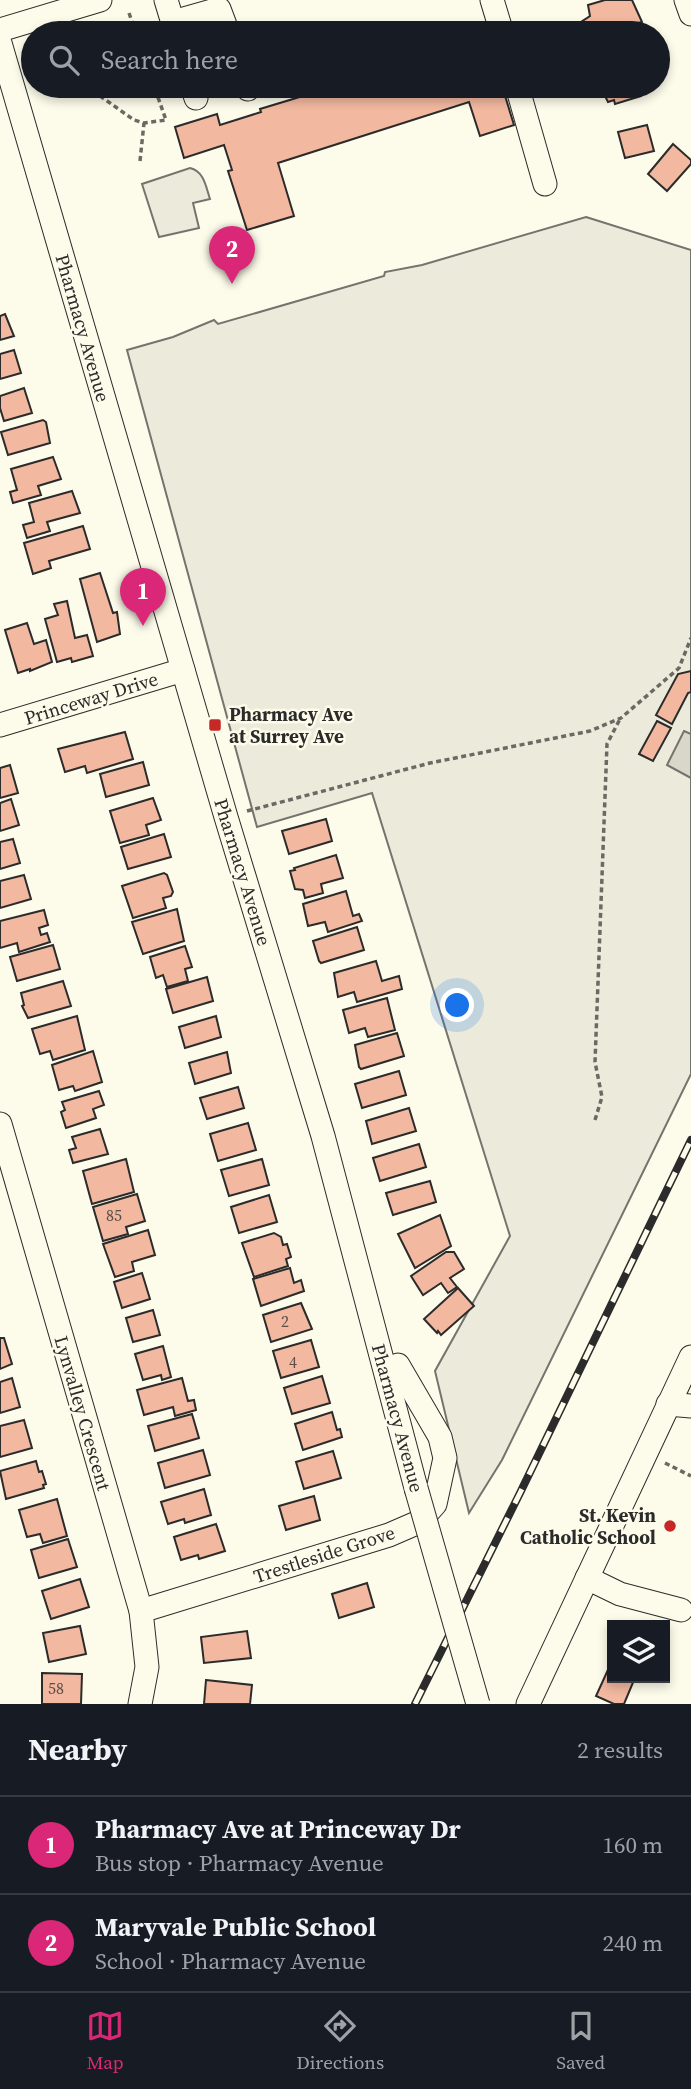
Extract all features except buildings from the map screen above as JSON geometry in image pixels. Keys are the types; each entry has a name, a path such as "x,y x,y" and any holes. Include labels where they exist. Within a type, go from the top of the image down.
{"street":[{"path":"30,21 100,0"},
{"path":"492,0 498,21"},
{"path":"686,0 691,14"},
{"path":"172,18 219,9 224,21"},
{"path":"0,30 21,24"},
{"name":"Pharmacy Avenue","path":"0,43 226,817 323,1136 416,1488 478,1704"},
{"path":"520,98 545,184"},
{"name":"Princeway Drive","path":"0,725 183,670"},
{"name":"Lynvalley Crescent","path":"0,1124 141,1611 147,1667 140,1704"},
{"path":"528,1704 645,1454 680,1405 691,1357"},
{"name":"Trestleside Grove","path":"141,1611 389,1535 419,1522 435,1504 442,1483 445,1458 440,1437 398,1365"},
{"path":"587,1578 620,1594 681,1611"}],"path":[{"path":"129,13 132,21"},
{"path":"103,98 134,120 144,123 166,120 158,98"},
{"path":"140,161 144,123"},
{"path":"226,817 430,763 590,731 621,718 679,668 691,638"},
{"path":"595,1120 602,1097 595,1062 607,744 621,718"},
{"path":"645,1454 691,1476"}],"shaded area":[{"path":"190,168 201,176 210,199 193,203 199,228 159,237 142,184"},
{"path":"586,217 691,250 691,1074 502,1460 469,1513 435,1371 510,1236 372,793 257,827 127,350 173,337 214,320 218,324 384,276 385,272 422,265"},
{"path":"684,731 691,734 691,778 667,765"}],"railway":[{"path":"415,1704 691,1140"}],"place":[{"name":"Maryvale Public School","path":"232,284"},
{"name":"Pharmacy Ave at Princeway Dr","path":"143,626"},
{"name":"Pharmacy Ave at Surrey Ave","path":"215,725"},
{"name":"St. Kevin Catholic School","path":"670,1526"}]}
